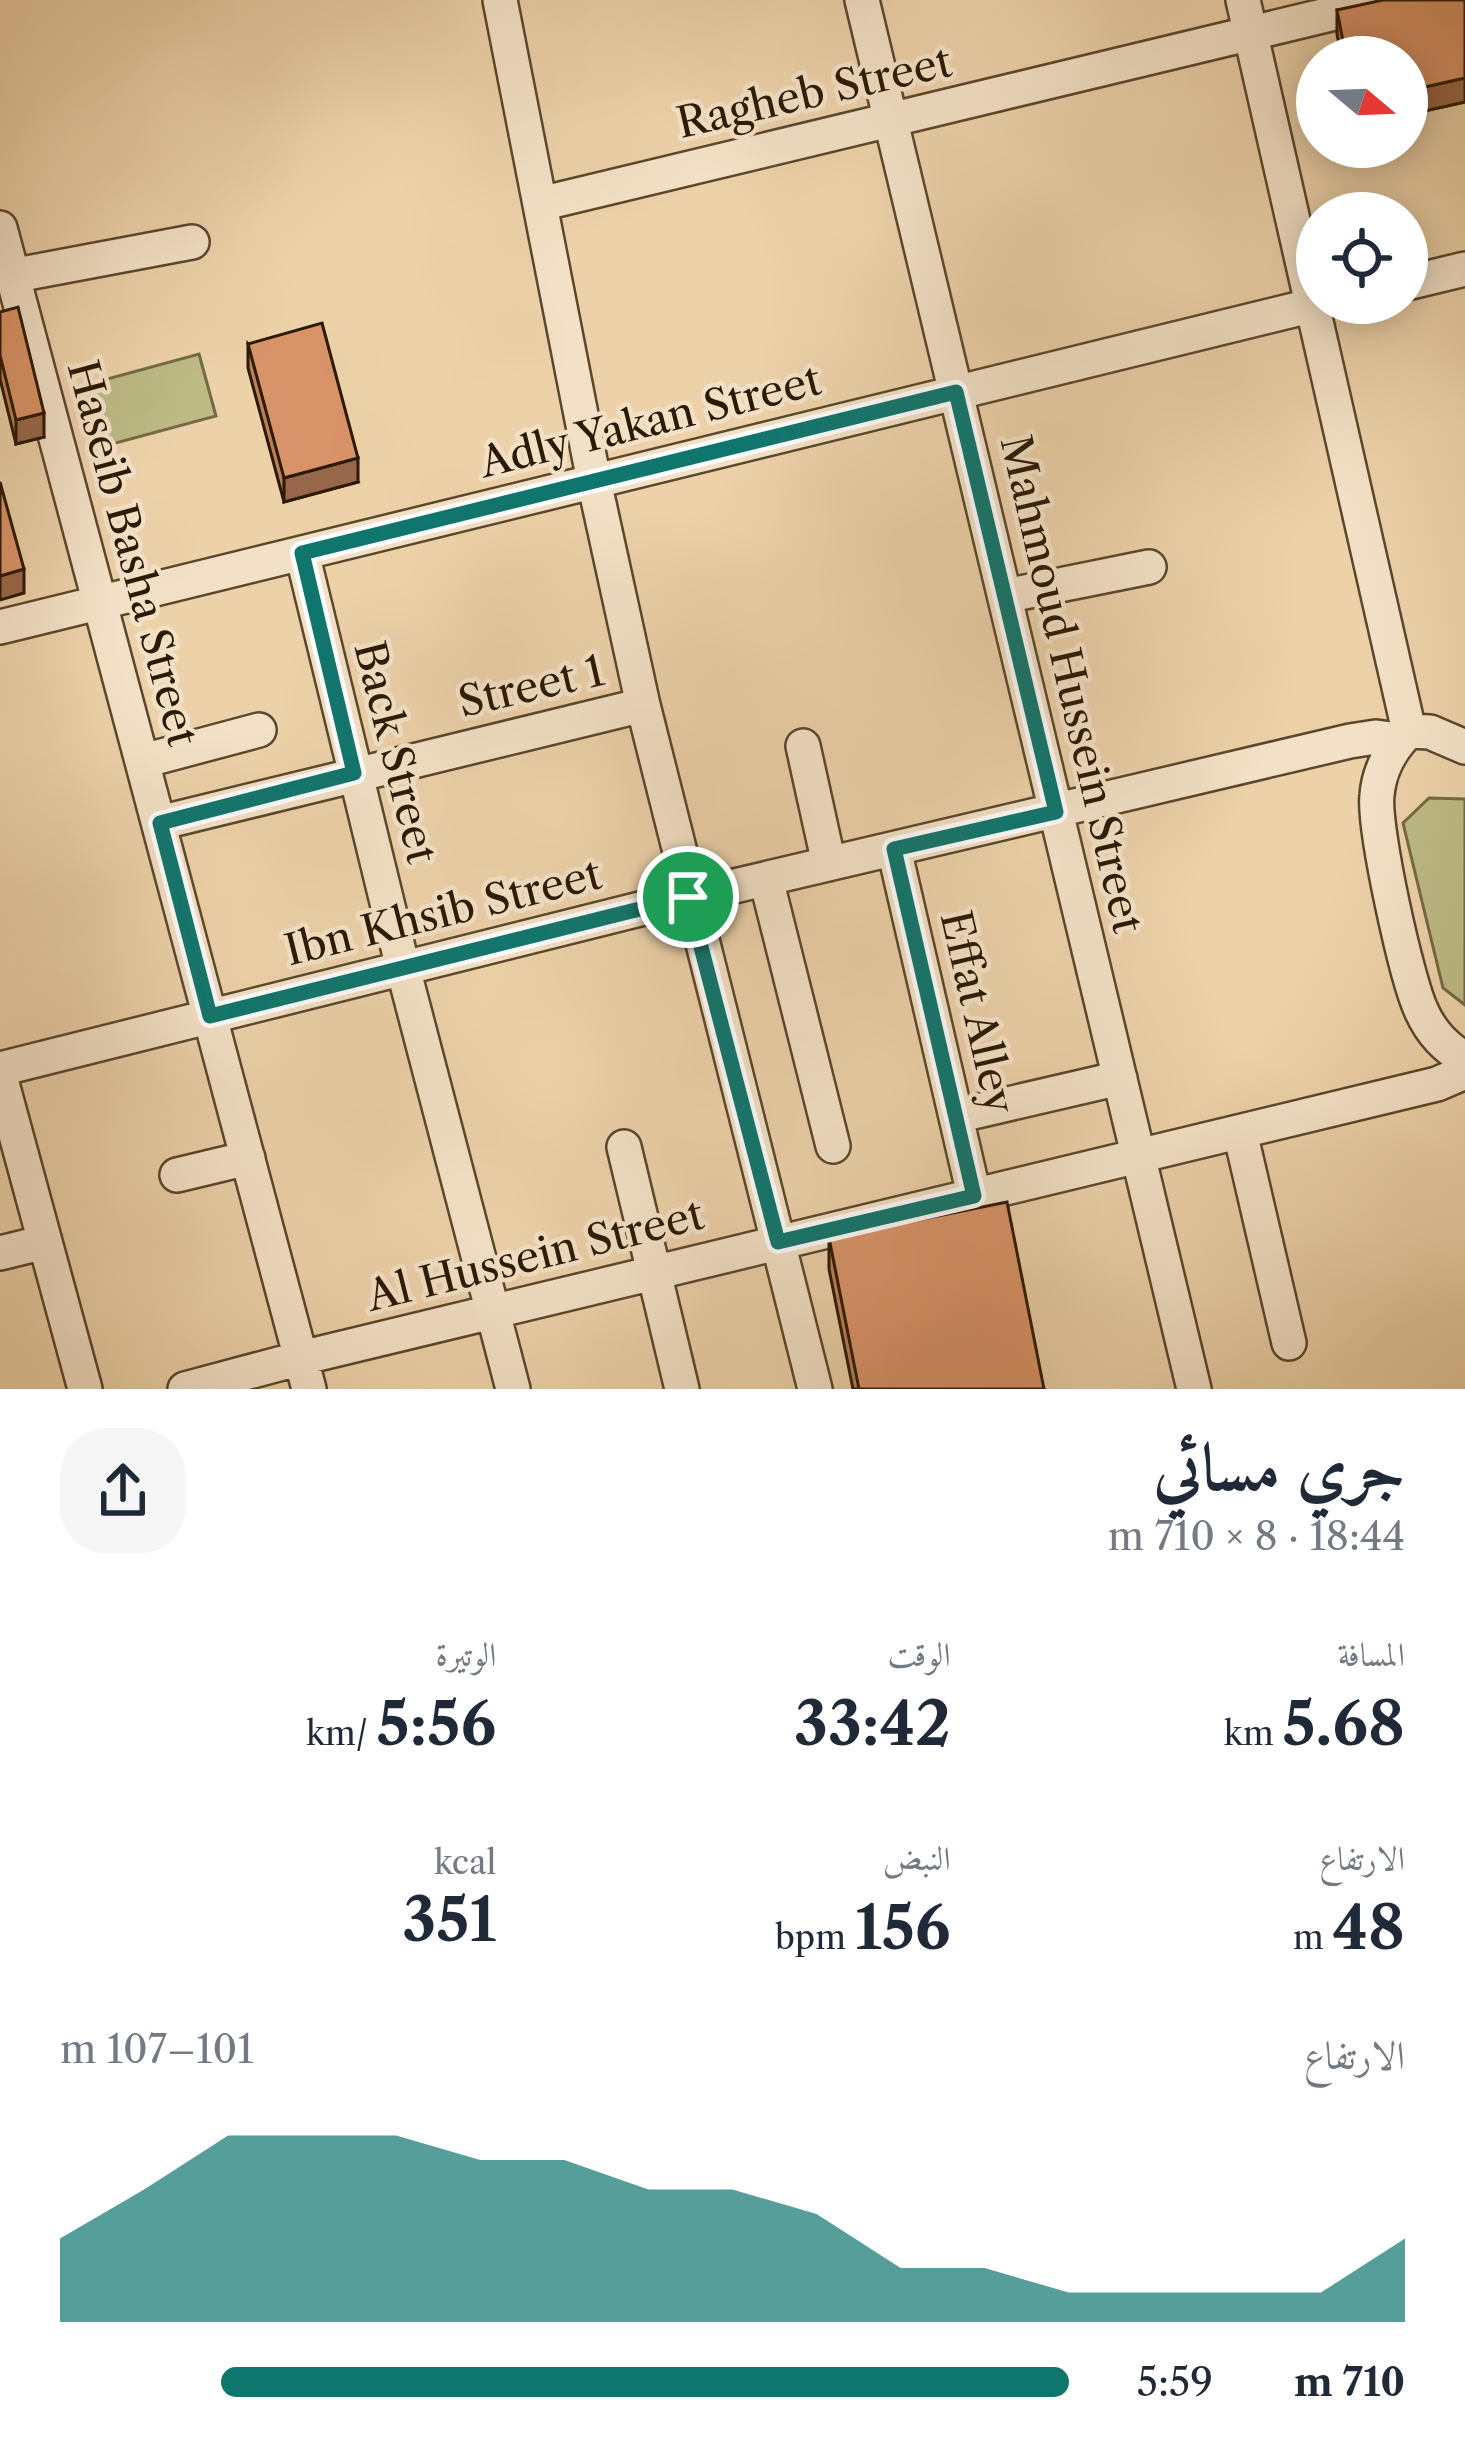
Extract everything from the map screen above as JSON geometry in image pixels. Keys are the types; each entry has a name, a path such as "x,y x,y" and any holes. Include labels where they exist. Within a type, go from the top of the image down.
{"street":[{"path":"500,0 643,705 814,1389"},
{"name":"Mahmoud Hussein Street","path":"862,0 1194,1389"},
{"name":"Ragheb Street","path":"540,204 890,120 1247,17 1390,0"},
{"path":"1247,17 1296,215"},
{"name":"Haseib Basha Street","path":"0,229 10,294 101,601 305,1373"},
{"path":"10,294 192,242"},
{"path":"1428,278 1465,269"},
{"name":"Adly Yakan Street","path":"0,627 1296,309"},
{"path":"1322,324 1404,736 1381,775 1378,829 1415,996 1432,1029 1465,1059"},
{"name":"Back Street","path":"302,553 403,968 513,1389"},
{"path":"1005,596 1149,567"},
{"name":"Street 1","path":"160,823 643,705"},
{"path":"143,761 259,730"},
{"name":"Ibn Khsib Street","path":"0,1073 688,897 1350,741 1430,731 1460,738"},
{"path":"803,746 829,864"},
{"name":"Effat Alley","path":"894,849 974,1196"},
{"path":"766,879 833,1146"},
{"name":"Al Hussein Street","path":"185,1389 305,1373 493,1311 1437,1084 1465,1072"},
{"path":"0,1073 85,1389"},
{"path":"956,1116 1120,1078"},
{"path":"1240,1132 1289,1343"},
{"path":"624,1147 682,1389"},
{"path":"177,1175 248,1158"},
{"path":"0,1253 45,1242"}],"shaded area":[{"path":"199,354 216,416 101,447 85,385"},
{"path":"1429,798 1465,799 1465,1005 1443,988 1403,823"}],"building":[{"path":"1383,0 1465,0 1465,78 1428,86 1428,36 1342,36 1337,10"},
{"path":"18,307 44,413 16,420 0,355 0,312"},
{"path":"322,323 358,458 284,478 248,344"},
{"path":"0,482 24,569 0,576"},
{"path":"1007,1202 1044,1389 859,1389 829,1238"}],"route":[{"path":"956,392 1056,812 894,849 974,1196 778,1242 688,897 210,1016 160,823 354,773 302,553 956,392"}]}
